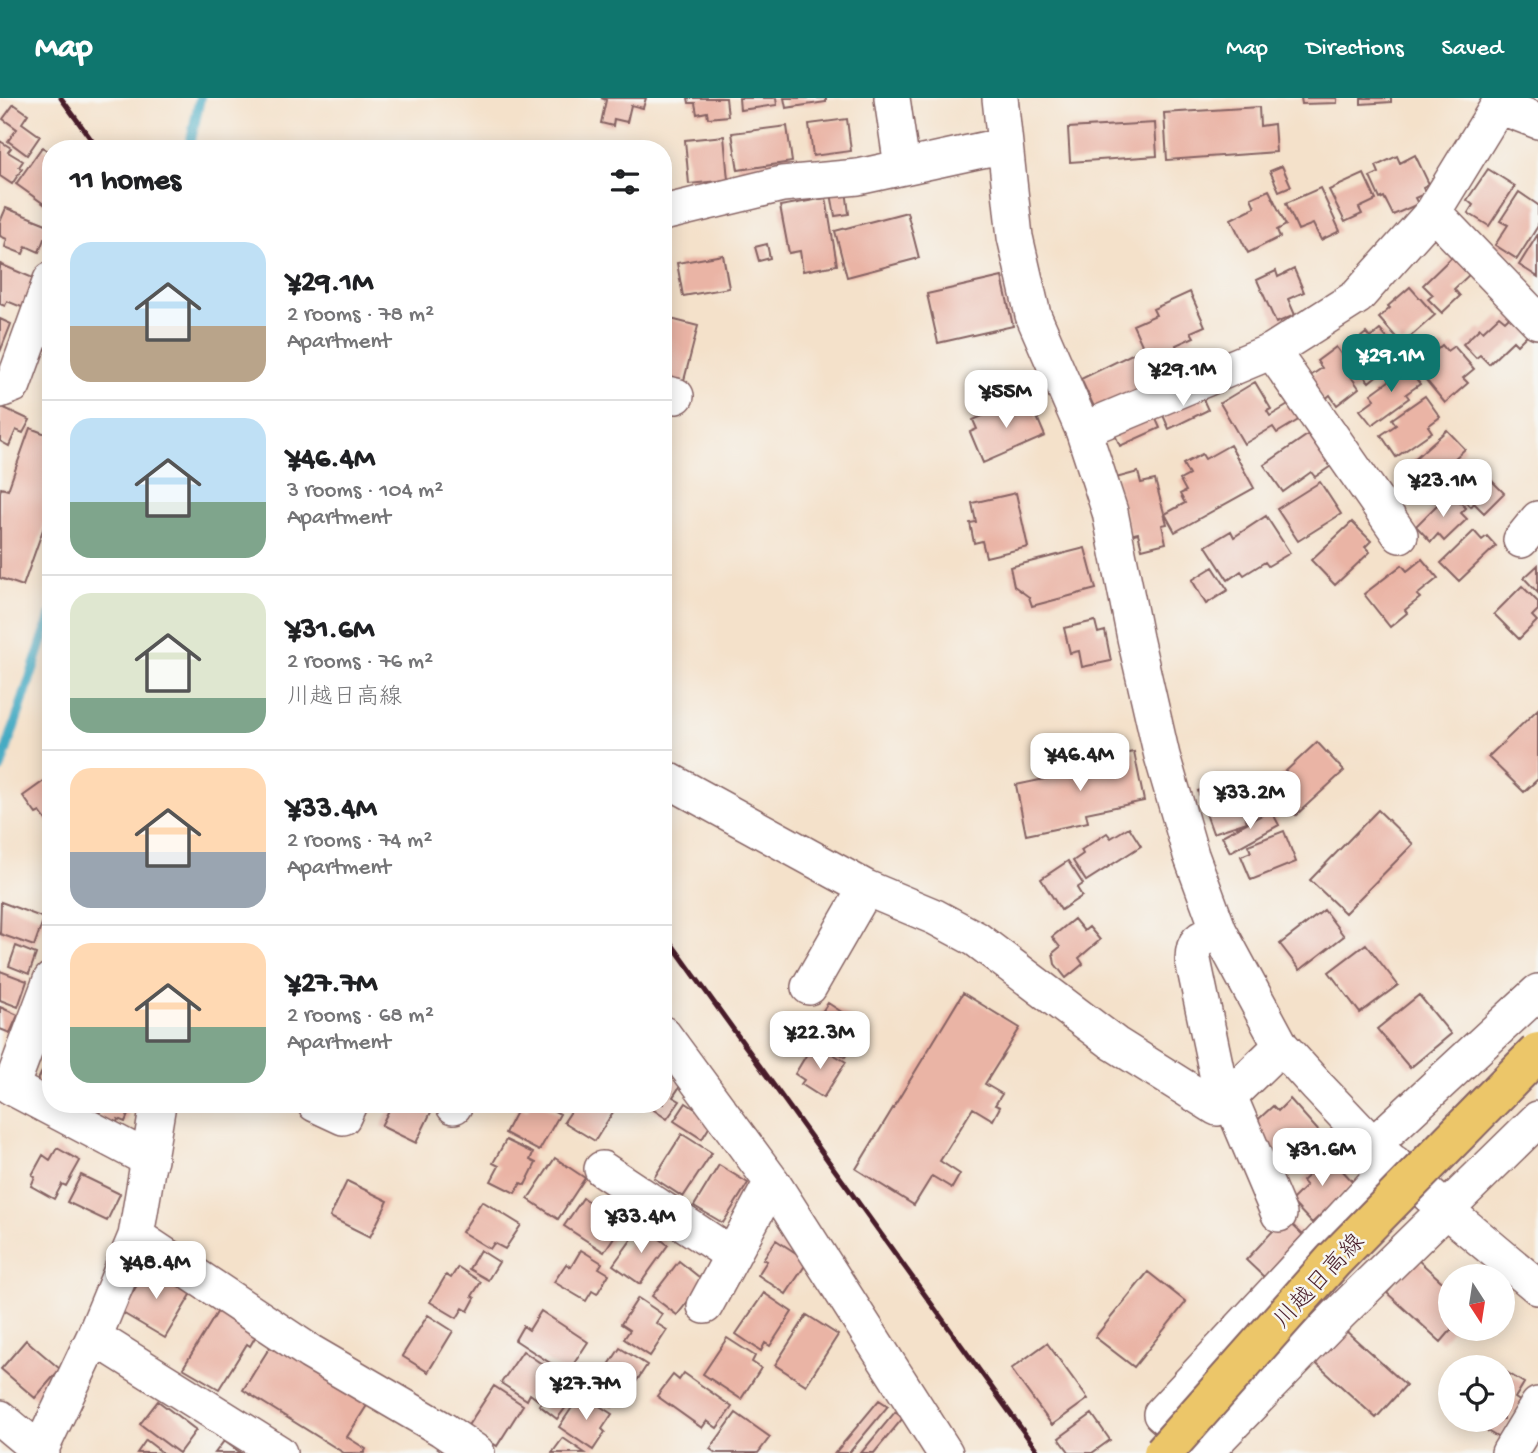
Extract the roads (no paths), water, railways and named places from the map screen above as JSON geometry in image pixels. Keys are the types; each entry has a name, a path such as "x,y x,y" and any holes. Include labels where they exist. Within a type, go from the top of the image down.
{"main road":[{"name":"川越日高線","path":"1163,1453 1333,1261 1538,1052"}],"street":[{"path":"892,98 902,167"},
{"path":"1000,98 1016,237 1033,315 1083,430 1110,512 1135,638 1163,756 1191,855 1219,931 1281,1046 1384,1154 1538,1287"},
{"path":"1083,430 1272,351 1357,297 1433,212 1501,102 1538,121"},
{"path":"672,212 782,184 858,177 1005,145"},
{"path":"1433,212 1538,321"},
{"path":"0,390 13,385 42,305"},
{"path":"1272,351 1400,535"},
{"path":"672,782 866,888 935,917 976,939 1115,1044 1217,1108 1281,1046"},
{"path":"809,987 866,888"},
{"path":"1219,931 1200,939 1193,948 1193,960 1226,1099 1279,1214"},
{"path":"1538,992 1384,1154 1161,1414 1204,1452 1339,1314 1538,1119"},
{"path":"42,1004 11,1087 42,1103"},
{"path":"672,1046 772,1182 945,1453"},
{"path":"61,1113 150,1160"},
{"path":"0,1418 41,1452 94,1337 136,1236 157,1113"},
{"path":"602,1169 732,1255"},
{"path":"705,1306 772,1182"},
{"path":"136,1236 310,1352 442,1429 477,1453"},
{"path":"94,1337 279,1453"},
{"path":"1509,1453 1538,1405"}],"waterway":[{"path":"191,140 200,98"},
{"path":"0,769 42,642"}],"railway":[{"path":"61,98 91,140"},
{"path":"672,944 1039,1453"}]}
